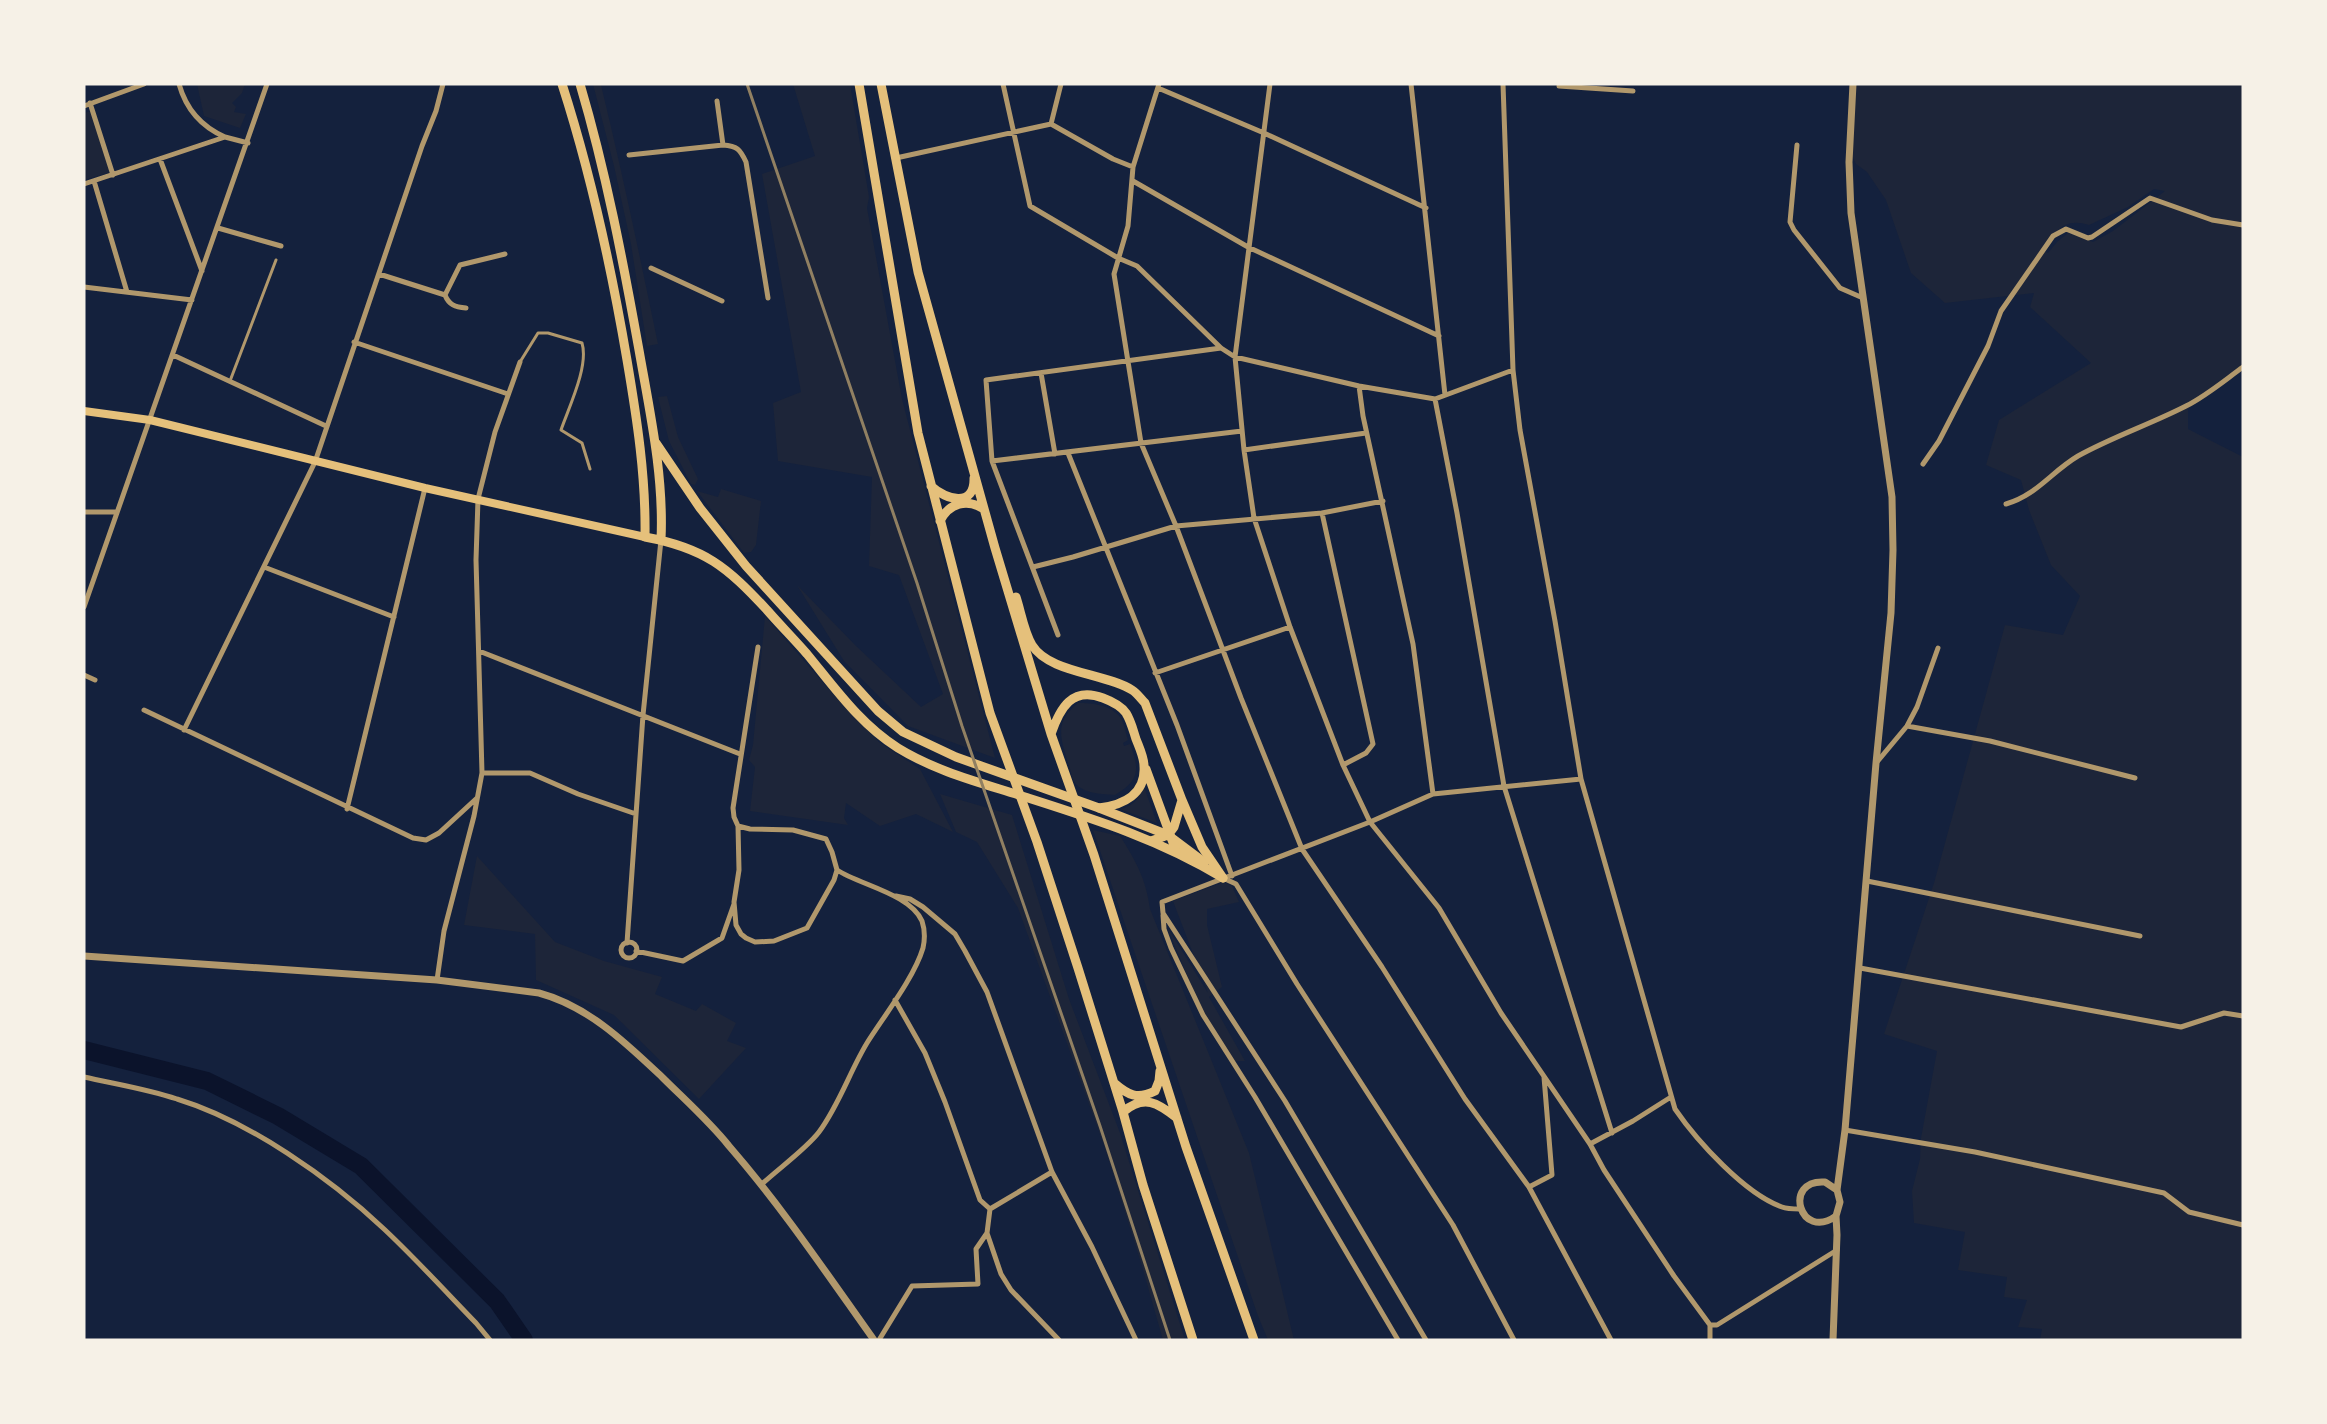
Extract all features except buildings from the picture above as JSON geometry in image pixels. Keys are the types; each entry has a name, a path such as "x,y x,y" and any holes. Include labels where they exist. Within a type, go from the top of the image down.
{"main road":[{"path":"562,84 591,181 618,307 639,434 645,489 645,537"},
{"path":"580,84 599,149 621,249 656,443 660,481 661,540"},
{"path":"859,84 918,433 990,713 1037,842 1193,1340"},
{"path":"881,84 918,272 995,548 1051,734 1094,855 1177,1118 1254,1340"},
{"path":"84,411 150,420 425,488 661,540 697,552 725,568 746,587 806,653 843,700 870,727 898,748 926,763 954,774 1102,821 1176,851 1227,876"},
{"path":"656,443 700,508 746,566 878,711 903,732 956,757 1099,807 1168,835 1227,876"},
{"path":"932,486 948,498 963,498 973,489 974,472"},
{"path":"940,521 944,513 952,506 964,503 977,505 984,509"},
{"path":"995,548 1011,583 1031,645 1041,656 1062,666 1111,680 1133,691 1145,703 1202,847 1227,876"},
{"path":"1051,734 1057,716 1065,705 1080,694 1094,695 1110,701 1124,711 1133,727 1168,835 1176,851"},
{"path":"1099,807 1115,806 1124,802 1140,786 1144,775 1141,752"},
{"path":"1151,841 1168,835 1174,827 1182,800"},
{"path":"1112,1082 1127,1094 1144,1096 1155,1091 1161,1064"},
{"path":"1123,1112 1133,1103 1142,1101 1155,1103 1177,1118"}],"street":[{"path":"113,175 87,105 144,84"},
{"path":"179,84 182,95 207,128 211,142"},
{"path":"84,607 267,84"},
{"path":"184,730 315,462 354,342 436,111 443,84"},
{"path":"1003,84 1030,206 1118,258 1132,263 1221,348 1236,357 1359,386 1435,399 1513,370"},
{"path":"1052,124 1061,84"},
{"path":"1270,84 1236,357 1244,450 1254,518 1290,627 1343,765 1370,822 1439,908 1501,1013 1590,1144 1604,1170 1674,1276 1710,1325 1710,1340"},
{"path":"1411,84 1426,208 1444,395"},
{"path":"1503,84 1513,370 1520,430 1581,779 1675,1109 1704,1146 1745,1184 1765,1199 1784,1208 1800,1209"},
{"path":"1833,1340 1837,1250 1836,1216 1840,1202 1837,1190 1845,1130 1891,613 1892,497 1851,205 1849,162 1853,84"},
{"path":"1426,208 1159,86 1133,167 1126,236 1114,274 1141,443 1176,526 1222,651 1302,849 1382,968 1465,1099 1529,1187 1611,1340"},
{"path":"1559,86 1633,92"},
{"path":"717,101 723,145"},
{"path":"896,158 1052,124 1113,159 1133,167"},
{"path":"207,128 225,137 248,142"},
{"path":"84,184 225,137"},
{"path":"629,155 723,145 735,145 741,151 746,162 768,298"},
{"path":"1797,145 1790,222 1840,288 1863,298"},
{"path":"160,159 202,271"},
{"path":"94,181 127,292"},
{"path":"1133,181 1248,247 1439,336"},
{"path":"1923,464 1939,441 1988,346 2001,311 2053,236 2066,229 2088,238 2092,237 2150,198 2212,220 2243,225"},
{"path":"218,228 281,246"},
{"path":"445,295 460,265 505,254"},
{"path":"651,268 722,301"},
{"path":"379,274 445,295 448,302 455,307 466,308"},
{"path":"84,287 192,300"},
{"path":"354,342 508,394"},
{"path":"1058,635 992,460 986,380 1221,348"},
{"path":"173,356 326,426"},
{"path":"437,980 444,931 482,773 476,560 478,499 508,394 520,362"},
{"path":"2006,504 2037,490 2057,471 2080,455 2189,405 2243,367"},
{"path":"1041,373 1055,454"},
{"path":"1359,386 1366,433 1383,501 1413,644 1433,794"},
{"path":"1435,399 1504,786 1612,1133"},
{"path":"992,460 1068,453 1242,431"},
{"path":"1244,450 1366,433"},
{"path":"1068,453 1177,725 1227,876 1236,884 1297,984 1453,1225 1514,1340"},
{"path":"347,808 425,488"},
{"path":"1033,567 1176,526 1322,513 1383,501"},
{"path":"84,512 117,512"},
{"path":"1322,513 1373,744 1366,753 1343,765"},
{"path":"636,951 632,957 625,957 621,948 627,943 643,715 661,540"},
{"path":"264,567 394,617"},
{"path":"1155,673 1290,627"},
{"path":"636,951 682,961 722,938 734,902 739,870 738,826 733,808 758,647"},
{"path":"1876,764 1907,726 1917,707 1938,648"},
{"path":"479,651 740,754"},
{"path":"84,675 95,680"},
{"path":"144,710 401,834 426,840 439,833 477,798"},
{"path":"1907,726 1990,741 2135,778"},
{"path":"482,773 530,773 578,795 636,814"},
{"path":"1398,1340 1255,1097 1203,1015 1164,929 1162,902 1370,822 1433,794 1581,779"},
{"path":"734,902 736,925 741,934 755,942 784,939 807,928 834,880 837,870 826,839 793,830 750,829 738,826"},
{"path":"837,870 847,877 893,895 910,899 955,934 987,992 1052,1172 1092,1247 1136,1340"},
{"path":"1227,876 1236,884"},
{"path":"1867,881 2140,936"},
{"path":"762,1184 818,1134 866,1044 895,1000 923,949 925,934 918,915 893,895"},
{"path":"1163,913 1284,1101 1426,1340"},
{"path":"627,943 633,944 636,951"},
{"path":"84,956 437,980 556,997 585,1012 616,1036 714,1129 762,1184 874,1340"},
{"path":"1860,968 2181,1027 2224,1014 2243,1016"},
{"path":"895,1000 925,1053 981,1200 990,1209"},
{"path":"84,1077 179,1099 234,1122 274,1145 384,1228 490,1340"},
{"path":"1529,1187 1552,1175 1544,1077"},
{"path":"1590,1144 1671,1097"},
{"path":"1845,1130 1975,1152 2164,1193 2189,1212 2243,1225"},
{"path":"990,1209 1052,1172"},
{"path":"1836,1216 1820,1223 1812,1221 1800,1209 1801,1194 1811,1183 1825,1182 1837,1190"},
{"path":"990,1209 987,1233 1001,1274 1011,1290 1059,1340"},
{"path":"879,1340 912,1286 978,1284 976,1249 987,1233"},
{"path":"1710,1325 1717,1325 1837,1250"}],"lane":[{"path":"230,381 276,260"},
{"path":"520,362 538,333 548,333 582,344 585,352 581,369 561,430 582,443 591,469"}],"shaded area":[{"path":"197,84 245,84 242,93 232,103 236,107 234,112 246,114 240,128 204,116"},
{"path":"593,84 601,85 658,344 647,346 631,244"},
{"path":"793,84 850,84 869,197 867,208 902,399 995,758 908,726 844,661 797,585 855,645 921,707 943,694 899,575 869,566 872,477 778,461 773,403 801,392 762,174 815,156"},
{"path":"1853,84 2243,84 2243,369 2188,409 2188,429 2243,457 2243,1340 2040,1340 2042,1329 2018,1327 2027,1300 2004,1297 2007,1277 1958,1270 1965,1232 1914,1223 1912,1191 1920,1159 1921,1138 1937,1051 1884,1034 1934,883 2005,625 2063,635 2080,596 2051,565 2029,510 2021,480 1986,465 1999,420 2091,363 2030,307 2034,293 1945,303 1911,273 1886,200 1867,172 1856,164 1849,149","holes":["2154,189 2165,191 2113,231 2093,242 2068,233 2048,253 2044,251 2056,232 2067,224 2089,225 2128,207"]},
{"path":"91,111 111,172 84,180 84,113"},
{"path":"667,396 678,437 698,479 695,485 691,484 669,441 658,397"},
{"path":"721,489 761,501 756,545 751,552 744,553 697,491 718,497"},
{"path":"765,616 834,695 879,742 920,769 953,832 916,814 880,826 846,803 844,818 848,825 750,811 755,767 749,760 753,745"},
{"path":"1078,703 1106,707 1116,713 1123,722 1128,740 1123,743 1124,746 1130,744 1136,773 1130,784 1115,795 1088,791 1079,787 1073,780 1061,732 1065,717"},
{"path":"1144,787 1157,823 1120,809 1135,801"},
{"path":"940,794 1012,815 1069,999 1120,1133 1185,1340 1163,1340 1105,1148 1018,908 977,842 956,832"},
{"path":"1093,830 1120,836 1143,879 1150,909 1249,1153 1294,1340 1268,1340 1258,1316"},
{"path":"477,856 555,942 604,961 662,977 655,994 696,1011 702,1004 736,1023 727,1041 746,1048 699,1099 614,1015 536,980 535,934 464,925"},
{"path":"1224,882 1232,886 1239,902 1207,909 1207,925 1222,987 1209,997 1245,1061 1234,1061 1200,1006 1166,925 1208,993 1173,901"}],"waterway":[{"path":"84,1050 207,1081 278,1116 361,1166 497,1301 524,1340"}],"railway":[{"path":"747,84 917,583 962,726 1100,1126 1170,1340"}]}
